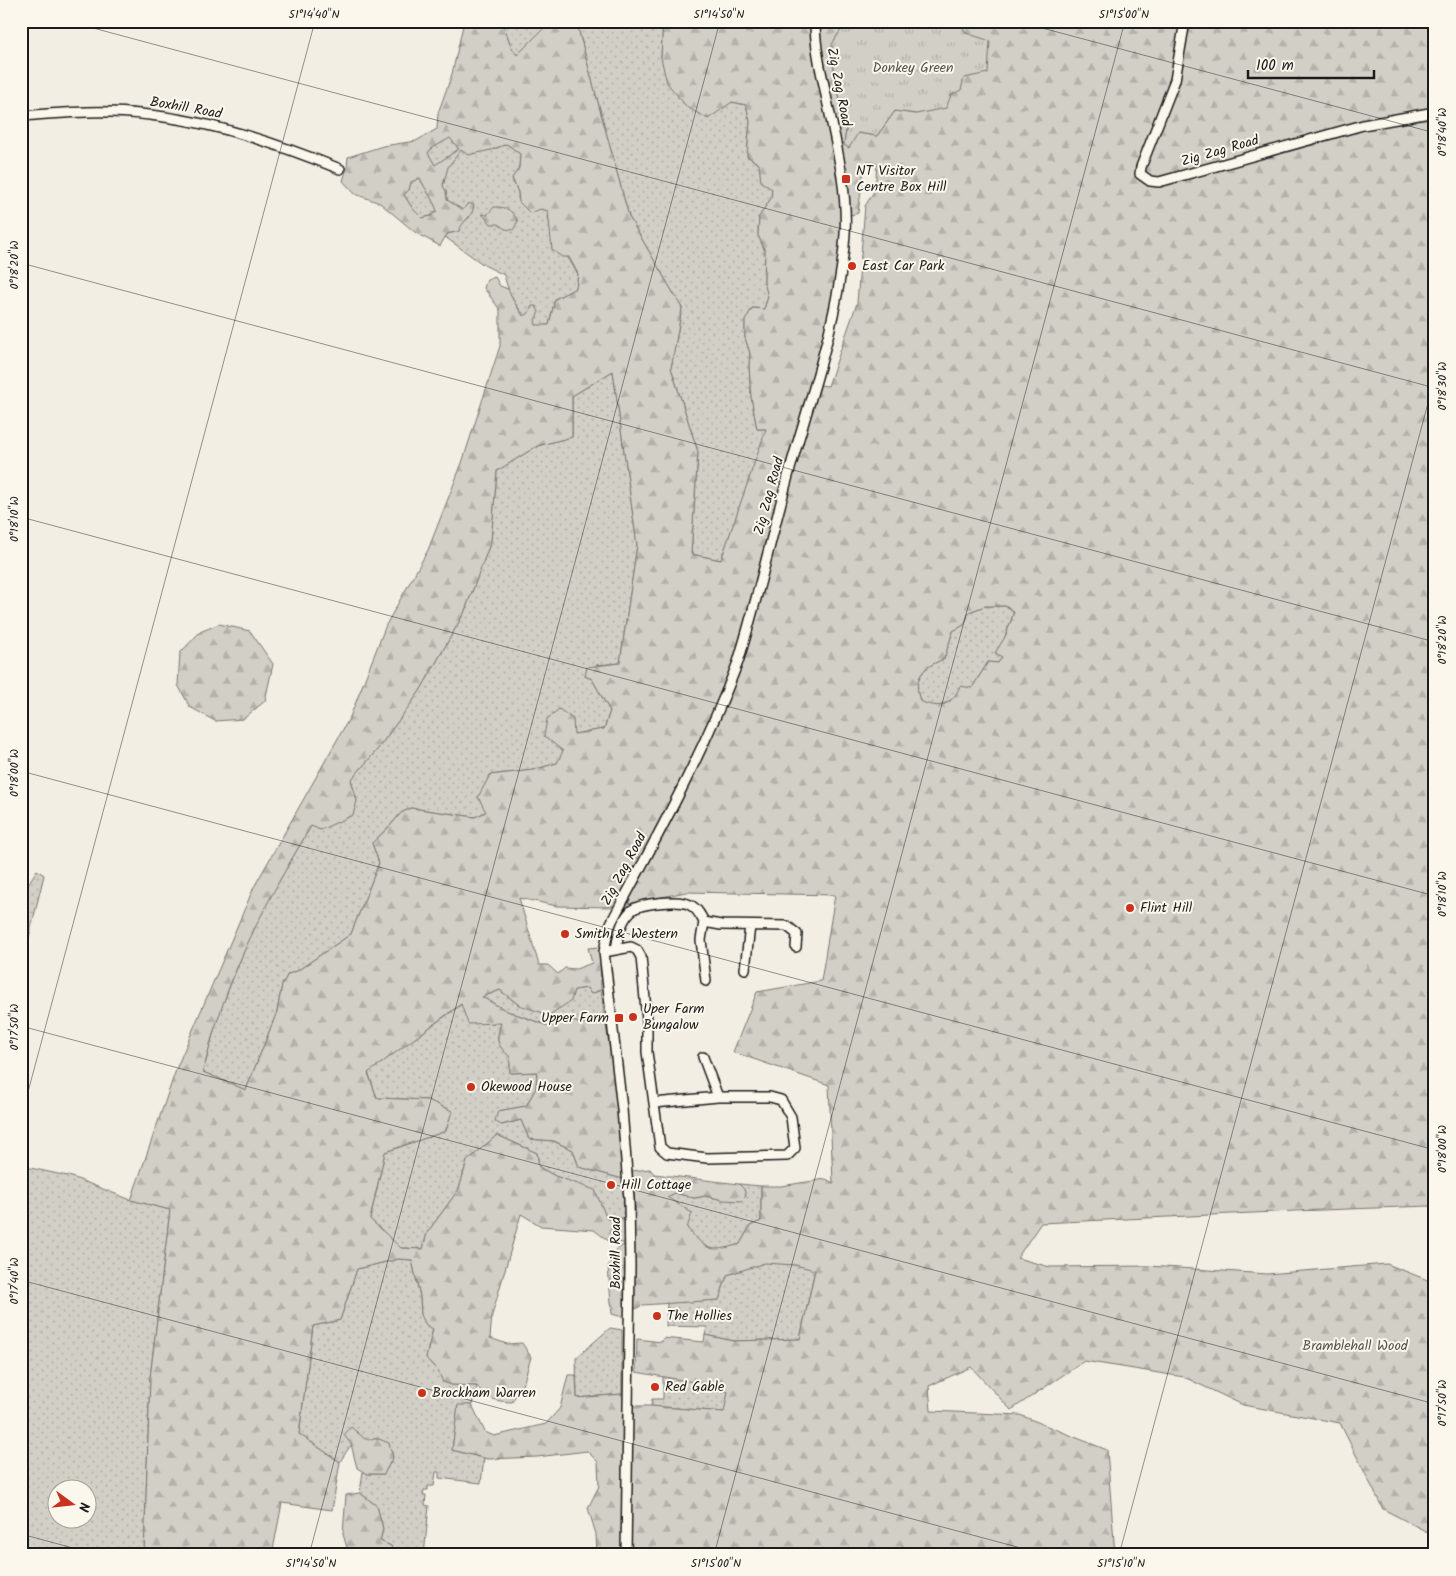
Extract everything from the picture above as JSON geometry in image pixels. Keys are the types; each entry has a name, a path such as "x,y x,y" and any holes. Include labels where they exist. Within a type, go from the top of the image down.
{"street":[{"name":"Zig Zag Road","path":"604,952 612,921 678,797 738,662 791,467 816,385 834,309 845,234 845,213 835,139 818,58 814,21"},
{"name":"Zig Zag Road","path":"1185,21 1175,80 1141,167 1140,174 1150,181 1159,182 1363,126 1435,112"},
{"name":"Boxhill Road","path":"21,116 108,112 203,123 254,137 340,169"},
{"path":"616,950 618,935 623,921 632,910 642,905 683,902 692,905 704,922 701,940 706,981"},
{"path":"704,922 721,925 786,926 796,934 796,947"},
{"path":"745,969 750,926"},
{"path":"604,952 631,948 637,950 641,957 647,1020 647,1052 660,1147 667,1153 707,1158 787,1156 795,1148 792,1116 781,1100 770,1097 718,1097 654,1103"},
{"name":"Boxhill Road","path":"604,952 622,1109 629,1200 630,1266 626,1555"},
{"path":"703,1057 718,1097"}],"green space":[{"name":"Bramblehall Wood","path":"464,21 502,21 510,43 517,55 551,21 576,21 629,217 682,308 671,368 698,452 691,554 721,560 766,429 757,429 751,397 750,353 745,338 745,321 752,308 764,309 768,297 764,282 765,251 758,235 759,217 771,198 772,189 761,182 759,164 747,156 750,121 746,105 732,102 708,119 687,107 667,83 661,58 663,21 843,21 841,30 835,39 834,69 846,130 844,145 858,133 877,136 895,111 916,114 966,33 959,21 1435,21 1435,1208 1429,1206 1295,1211 1041,1223 1017,1258 1050,1267 1149,1266 1267,1274 1387,1264 1435,1283 1435,1536 1383,1509 1340,1423 1243,1405 1184,1377 1084,1361 1011,1410 971,1367 929,1386 931,1411 1020,1415 1107,1450 1115,1555 597,1555 596,1534 588,1508 599,1486 598,1462 587,1451 537,1457 488,1459 452,1450 458,1405 472,1405 485,1432 494,1436 546,1424 560,1408 568,1375 576,1375 577,1398 622,1394 628,1406 724,1412 728,1392 715,1384 636,1372 637,1339 662,1342 663,1338 704,1342 705,1335 734,1341 800,1339 815,1270 795,1265 765,1263 727,1275 719,1300 642,1305 623,1317 612,1314 608,1267 616,1250 626,1243 610,1242 594,1230 541,1226 521,1214 492,1315 490,1338 507,1344 522,1343 531,1357 524,1381 512,1402 492,1399 477,1386 452,1385 443,1382 438,1371 426,1358 433,1329 426,1325 421,1315 420,1296 412,1260 398,1259 357,1269 340,1320 313,1326 299,1434 340,1462 332,1510 282,1503 272,1555 144,1555 150,1378 170,1210 131,1200 177,1067 254,887 350,717 386,625 428,550 462,463 500,346 500,310 484,288 487,280 495,277 500,286 508,289 523,316 528,314 532,306 536,306 539,312 535,320 536,325 549,325 555,299 576,288 578,274 569,257 562,257 552,250 548,211 541,209 530,213 519,202 518,192 512,178 519,168 520,154 507,144 468,155 461,150 448,167 443,186 446,191 447,200 463,210 468,203 474,205 472,213 462,224 459,231 447,234 440,246 416,233 380,203 355,194 343,181 348,157 383,146 416,141 437,129 438,113 452,74","holes":["450,138 459,149 435,165 428,153 431,149","868,161 877,164 875,190 865,206 857,303 828,386 819,385 848,216 858,213 864,169","420,178 437,211 431,216 422,218 413,209 404,195 409,190 411,182","613,371 637,545 620,663 587,667 585,676 592,679 610,711 604,729 574,734 573,719 559,709 547,719 544,736 563,751 557,763 533,770 490,775 478,797 486,812 475,817 411,808 401,813 372,843 379,863 351,934 297,971 288,974 282,985 277,1012 246,1090 203,1072 214,1030 248,942 311,826 320,830 353,815 357,801 351,780 377,750 420,691 464,613 491,541 497,471 537,446 572,437 572,396","985,606 1007,606 1014,612 1005,637 995,653 1002,657 998,663 988,662 972,688 960,686 949,702 933,705 920,701 917,686 921,674 930,666 944,659 953,631 964,625 969,612","686,892 835,895 821,981 757,992 733,1052 829,1085 833,1183 826,1179 781,1186 761,1186 761,1221 750,1226 740,1244 715,1249 705,1246 687,1228 692,1213 667,1197 675,1193 694,1198 706,1196 723,1200 741,1201 746,1196 744,1189 739,1184 654,1174 650,1169 632,1171 636,1215 626,1218 607,1219 595,1190 555,1176 539,1167 537,1153 497,1135 467,1161 459,1189 427,1233 423,1249 401,1248 370,1219 385,1152 446,1131 452,1111 428,1100 377,1098 368,1073 461,1004 468,1024 501,1023 498,1042 510,1057 510,1073 537,1072 536,1088 526,1106 498,1111 495,1121 501,1125 521,1120 529,1139 554,1141 573,1150 579,1167 623,1179 615,1082 605,1019 582,1024 563,1018 551,1027 507,1011 482,997 500,990 519,1005 549,1015 571,1001 574,990 587,988 591,994 601,990 600,947 588,948 592,963 576,969 565,968 558,974 548,965 539,965 519,898 557,906 613,907"]},
{"path":"502,21 551,21 517,55 510,43"},
{"path":"576,21 663,21 661,57 732,102 746,105 750,121 747,156 759,164 772,189 771,198 759,217 758,235 765,251 764,281 768,296 764,309 752,308 745,322 745,338 750,353 751,396 757,429 767,429 721,560 691,554 698,452 671,368 682,308 629,217"},
{"name":"Donkey Green","path":"843,21 959,21 966,33 990,41 988,73 964,78 961,90 951,95 946,108 916,114 895,111 877,136 858,133 849,148 844,145 846,130 834,69 832,44 841,30"},
{"path":"450,137 459,149 435,166 428,153"},
{"path":"507,144 520,154 519,168 512,179 518,192 519,202 548,211 550,228 578,274 576,288 555,299 549,325 536,326 515,303 504,275 484,265 445,237 447,234 459,231 461,224 470,217 468,203 464,211 447,200 446,191 443,187 447,167 461,150 491,150"},
{"path":"420,178 437,211 431,216 422,218 413,209 404,195 409,190 411,182"},
{"path":"494,207 506,208 513,214 518,221 513,230 505,229 498,224 491,224 482,214 487,215"},
{"path":"613,371 637,545 620,663 596,665 585,676 592,679 610,711 604,729 574,734 557,763 533,770 490,775 486,812 475,817 411,808 401,813 372,843 379,863 351,934 297,971 288,974 282,985 277,1012 246,1090 203,1072 218,1016 253,930 274,889 311,826 357,801 351,780 377,750 420,691 464,613 491,541 497,471 537,446 572,437 572,396"},
{"path":"985,606 1007,606 1014,612 1005,637 996,653 1002,657 998,663 988,662 972,688 938,707 930,706 920,701 917,686 921,674 930,666 944,659 953,631 964,625 969,612"},
{"path":"219,624 250,631 273,664 265,701 243,719 215,721 190,707 178,685 180,653 200,632"},
{"path":"37,870 44,875 21,970 21,895"},
{"path":"587,988 591,994 601,990 605,1019 582,1024 563,1018 551,1027 507,1011 482,997 500,990 519,1005"},
{"path":"462,1004 501,1023 498,1042 510,1057 510,1073 537,1072 536,1088 526,1106 498,1111 502,1125 521,1120 529,1139 553,1141 573,1150 579,1167 623,1179 626,1218 607,1219 594,1191 555,1176 539,1167 537,1153 497,1135 467,1161 459,1189 427,1233 423,1249 400,1248 370,1219 385,1152 446,1131 428,1100 377,1098 368,1072"},
{"path":"21,1166 72,1177 131,1200 170,1210 150,1378 144,1555 21,1555"},
{"path":"739,1184 761,1186 761,1221 750,1226 740,1244 721,1250 704,1246 696,1239 667,1197 675,1193 694,1198 706,1196 723,1200 744,1189"},
{"path":"398,1259 412,1260 420,1296 421,1315 433,1329 426,1358 438,1371 444,1382 452,1385 477,1386 472,1405 458,1406 452,1450 484,1458 481,1483 439,1478 439,1472 436,1472 434,1486 428,1486 428,1490 424,1490 423,1495 426,1495 425,1505 429,1506 424,1555 394,1555 391,1546 380,1541 383,1529 377,1506 360,1493 363,1471 368,1474 384,1474 393,1457 379,1439 354,1443 340,1462 299,1434 313,1326 340,1320 357,1269"},
{"path":"765,1262 815,1269 800,1339 734,1341 705,1335 707,1327 666,1326 667,1302 719,1300 727,1275"},
{"path":"610,1328 622,1330 622,1394 577,1398 576,1358"},
{"path":"663,1377 715,1384 728,1392 725,1412 651,1406 652,1399 663,1399"},
{"path":"351,1427 365,1439 379,1439 389,1443 393,1457 384,1474 367,1474 357,1468 351,1444 344,1435"},
{"path":"360,1493 377,1506 383,1529 380,1541 391,1546 394,1555 349,1555 343,1534 346,1495"}],"place":[{"name":"NT Visitor Centre Box Hill","path":"846,179"},
{"name":"East Car Park","path":"852,266"},
{"name":"Flint Hill","path":"1130,908"},
{"name":"Smith & Western","path":"565,934"},
{"name":"Uper Farm Bungalow","path":"633,1017"},
{"name":"Upper Farm","path":"619,1018"},
{"name":"Okewood House","path":"471,1087"},
{"name":"Hill Cottage","path":"611,1185"},
{"name":"The Hollies","path":"657,1316"},
{"name":"Red Gable","path":"655,1387"},
{"name":"Brockham Warren","path":"422,1393"}]}
